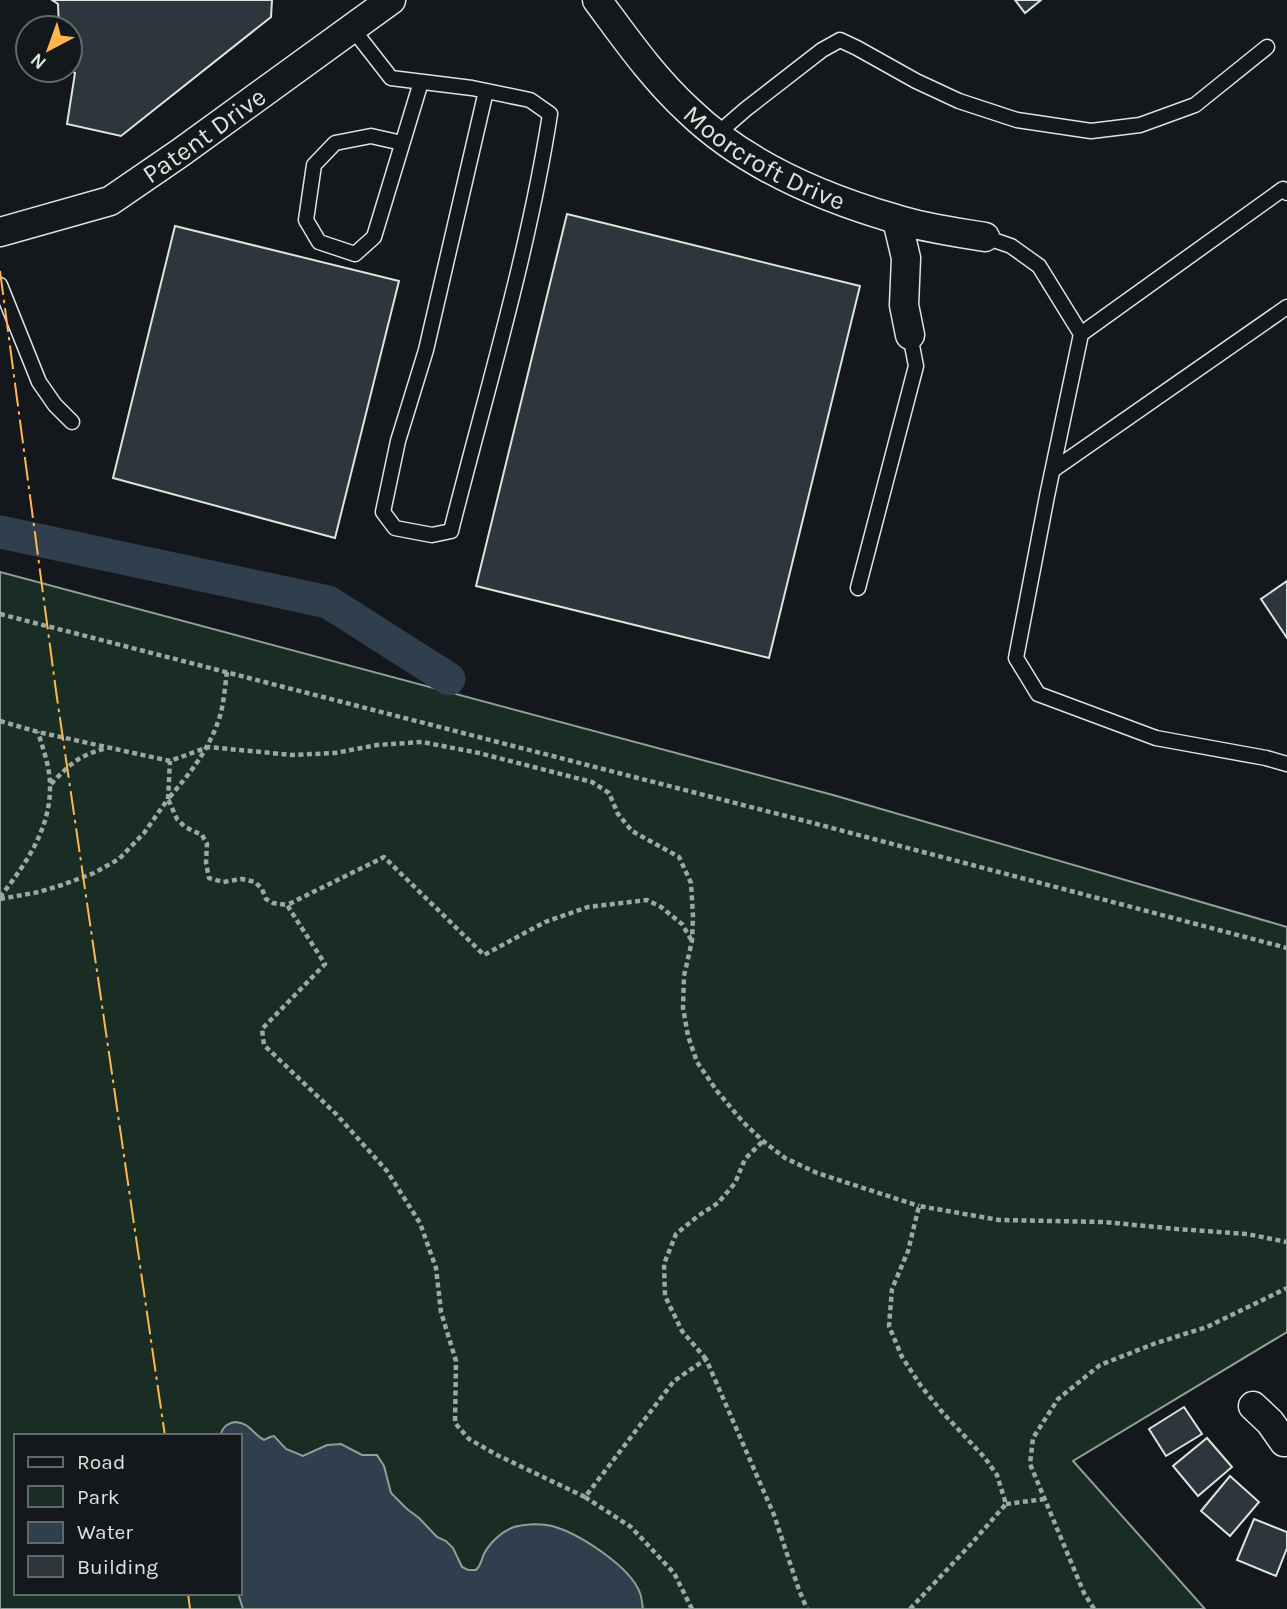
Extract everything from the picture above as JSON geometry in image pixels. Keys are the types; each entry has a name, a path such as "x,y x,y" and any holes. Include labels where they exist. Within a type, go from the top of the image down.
{"street":[{"name":"Patent Drive","path":"0,232 110,201 391,0"},
{"name":"Moorcroft Drive","path":"597,0 664,87 716,135 762,166 825,194 897,220 985,237"},
{"path":"897,220 906,258 904,304 910,335"},
{"path":"1253,1406 1270,1422 1286,1446"}],"lane":[{"path":"352,28 391,78 486,91 530,100 550,114 537,189 496,361 451,531 432,535 395,528 383,512 398,441 425,350 486,91"},
{"path":"716,135 811,58 840,40 916,81 960,101 1017,120 1091,131 1140,125 1195,105 1267,47"},
{"path":"402,143 371,136 335,143 314,165 306,220 319,242 355,254 374,237 421,82"},
{"path":"1287,193 1283,189 1081,334 1016,658 1038,694 1156,738 1287,764"},
{"path":"985,237 1011,246 1039,265 1081,334"},
{"path":"0,285 38,382 72,422"},
{"path":"1053,470 1287,307"},
{"path":"858,588 916,366 910,335"}],"path":[{"path":"0,614 1287,948"},
{"path":"0,898 39,892 62,885 94,873 119,859 144,833 208,747 221,713 227,672"},
{"path":"0,721 170,761 208,747 292,755 335,753 377,745 422,742 478,753 592,782 609,793 618,814 632,831 679,856 691,883 693,916 692,941 684,976 683,1008 688,1036 698,1062 717,1091 743,1122 785,1158 817,1172 919,1206 999,1220 1104,1222 1247,1234 1287,1242"},
{"path":"0,898 37,843 46,817 50,785 38,732"},
{"path":"50,785 71,762 110,747"},
{"path":"170,761 168,799 177,819 185,827 202,835 207,844 206,863 209,877 223,882 242,879 255,882 262,889 266,900 273,903 286,905 384,857 484,955 545,922 588,907 647,900 661,907 682,924 692,941"},
{"path":"286,905 325,964 262,1029 264,1045 336,1114 387,1171 420,1223 436,1268 441,1312 456,1360 455,1423 469,1439 585,1497 631,1527 674,1573 692,1609"},
{"path":"764,1142 744,1159 735,1183 718,1203 676,1234 664,1264 665,1296 682,1331 706,1359 774,1515 807,1609"},
{"path":"919,1206 908,1251 892,1289 889,1326 902,1357 921,1386 997,1475 1006,1504"},
{"path":"1094,1609 1084,1593 1030,1464 1033,1438 1058,1399 1100,1365 1207,1327 1287,1288"},
{"path":"585,1497 674,1381 706,1359"},
{"path":"910,1609 1006,1504 1045,1499"}],"green space":[{"path":"0,572 833,795 1287,927 1287,1332 1073,1461 1205,1609 0,1609"}],"water":[{"path":"229,1424 245,1424 264,1440 274,1436 286,1449 303,1456 327,1445 341,1444 362,1455 377,1455 384,1466 391,1493 437,1537 453,1548 462,1567 468,1570 476,1570 492,1542 514,1527 543,1524 563,1530 589,1543 626,1572 640,1593 643,1609 243,1609 239,1595 242,1595 242,1434 221,1434"}],"building":[{"path":"52,0 272,0 271,17 121,136 67,124 73,84 84,84 84,14 58,14 58,4"},
{"path":"1015,0 1041,0 1025,13"},
{"path":"567,214 860,286 769,658 476,586"},
{"path":"175,226 399,281 335,538 113,478"},
{"path":"1287,581 1287,638 1261,599"},
{"path":"1184,1407 1202,1434 1166,1456 1149,1429"},
{"path":"1207,1438 1232,1467 1198,1496 1173,1466"},
{"path":"1230,1476 1259,1502 1230,1536 1201,1511"},
{"path":"1254,1519 1287,1532 1287,1548 1276,1576 1237,1560"}],"waterway":[{"path":"0,532 328,602 449,679"}],"power":[{"path":"0,271 56,691 165,1434"},
{"path":"188,1595 190,1609"}]}
